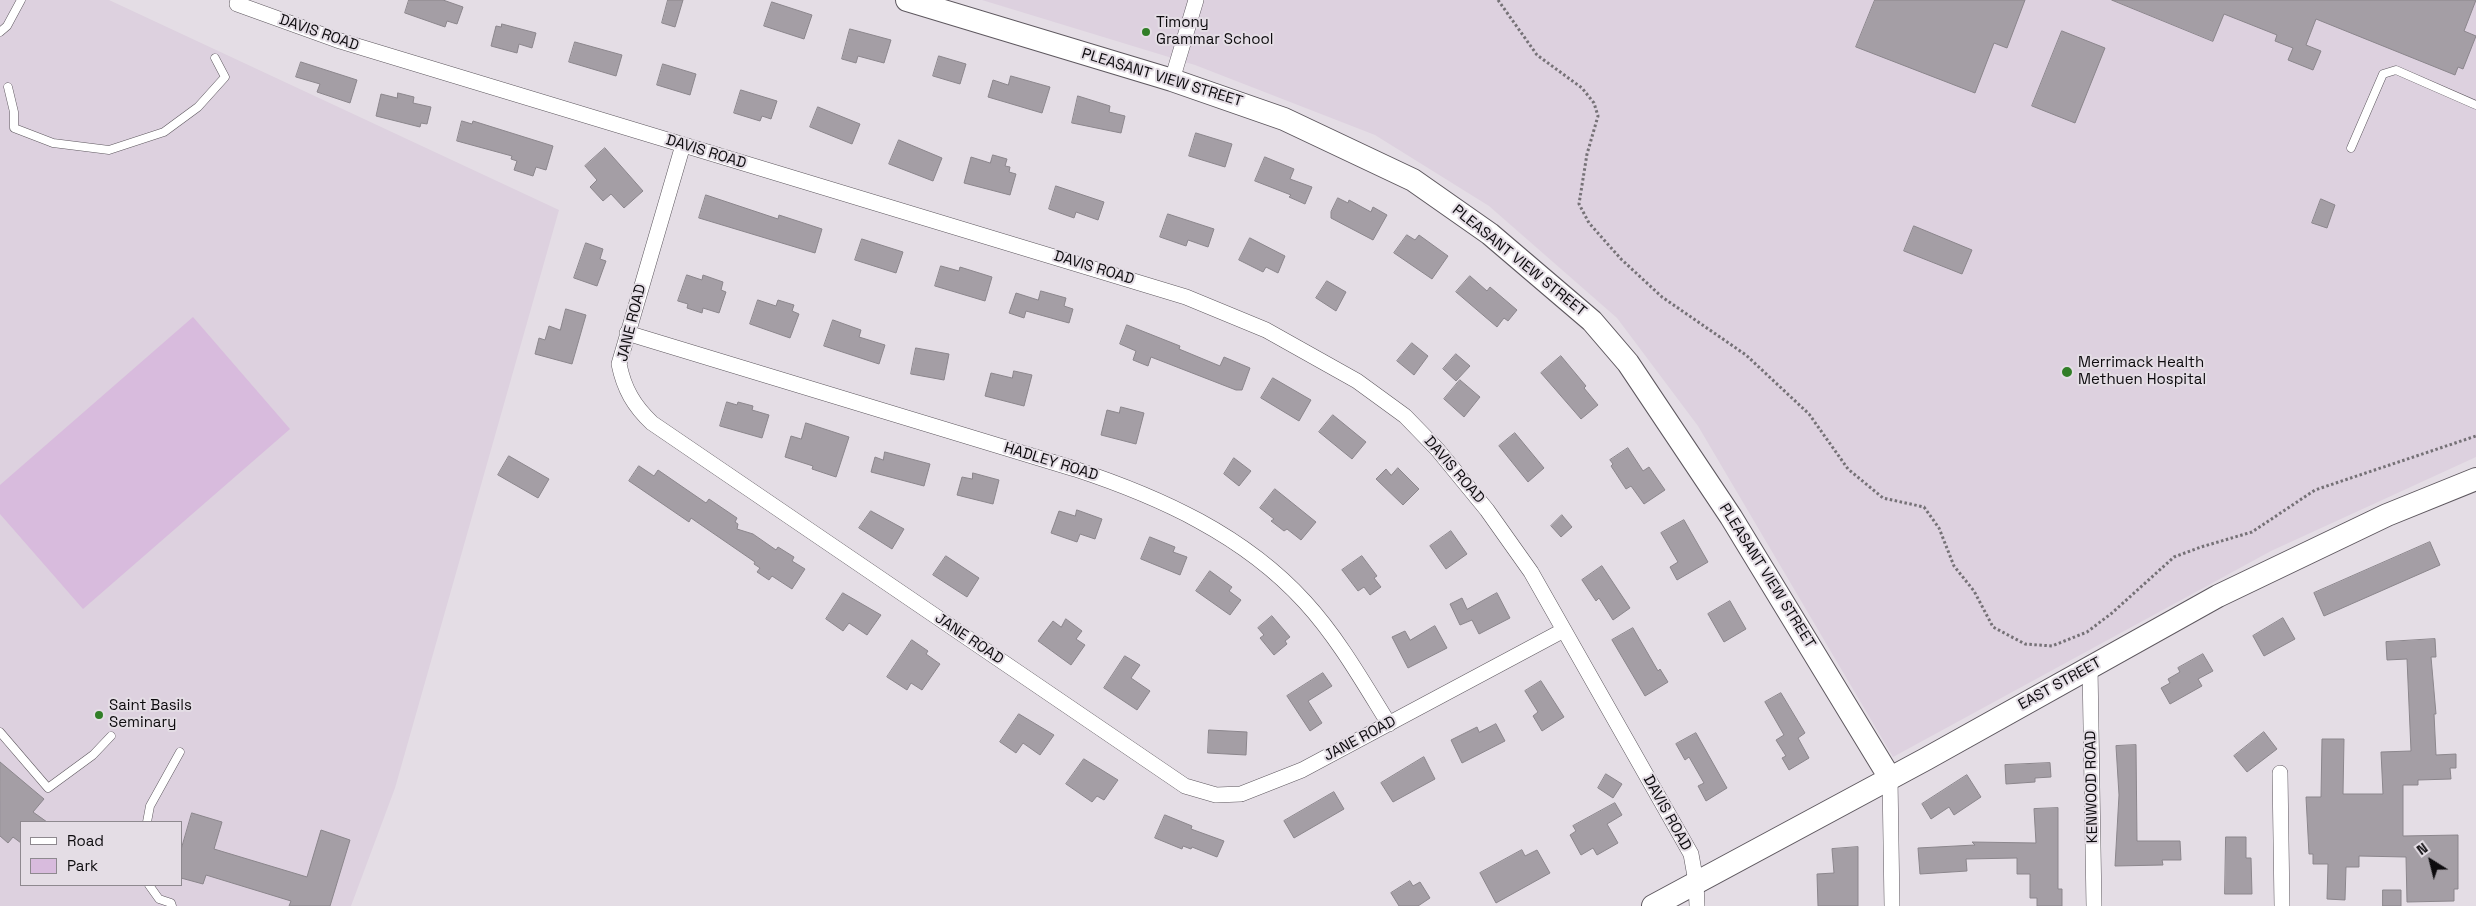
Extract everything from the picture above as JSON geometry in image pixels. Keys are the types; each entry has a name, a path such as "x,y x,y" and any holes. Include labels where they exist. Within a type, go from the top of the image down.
{"street":[{"name":"DAVIS ROAD","path":"238,0 237,4 337,40 1132,280 1227,312 1283,339 1357,381 1405,416 1437,449 1488,510 1531,572 1691,854 1696,882 1697,906"},
{"name":"PLEASANT VIEW STREET","path":"907,0 1172,80 1284,119 1413,180 1490,234 1592,321 1628,363 1694,458 1890,778"},
{"path":"1172,80 1196,0"},
{"name":"JANE ROAD","path":"683,145 619,364 622,382 638,410 652,423 1185,786 1216,795 1241,794 1302,770 1564,630"},
{"name":"HADLEY ROAD","path":"627,333 1134,488 1217,530 1270,567 1306,602 1346,654 1389,724"},
{"name":"EAST STREET","path":"1653,906 2227,592 2387,515 2476,479"},
{"name":"KENWOOD ROAD","path":"2090,668 2094,906"},
{"path":"2280,773 2282,906"},
{"path":"1890,778 1892,906"}],"lane":[{"path":"0,32 7,26 21,0"},
{"path":"8,88 14,112 14,128 54,143 110,150 164,132 198,108 225,78 215,58"},
{"path":"2351,148 2383,74 2389,71 2396,70 2476,105"},
{"path":"0,732 48,788 93,755 111,736"},
{"path":"147,821 150,806 180,752"},
{"path":"150,886 158,898 171,903 172,906"}],"path":[{"path":"1498,0 1537,54 1582,88 1594,103 1598,116 1587,154 1579,204 1589,223 1621,259 1662,297 1746,354 1809,414 1848,469 1882,498 1924,507 1938,528 1954,566 1974,591 1993,627 2025,644 2052,646 2087,632 2112,613 2174,557 2252,532 2315,490 2476,436"}],"shaded area":[{"path":"0,0 109,0 559,210 395,788 351,906 0,906"},
{"name":"Merrimack Health Methuen Hospital","path":"982,0 2476,0 2476,457 2271,551 1893,757 1698,426 1617,318 1489,206 1375,135 1195,65"}],"green space":[{"path":"193,317 290,429 83,609 0,514 0,485"}],"building":[{"path":"409,0 443,0 463,7 457,24 447,21 445,27 405,13"},
{"path":"668,0 683,0 675,27 662,23"},
{"path":"1875,0 2025,0 2007,48 1994,43 1975,93 1856,47"},
{"path":"2112,0 2476,0 2464,31 2476,36 2463,69 2458,67 2455,75 2316,19 2306,45 2321,51 2313,70 2288,60 2293,48 2275,41 2277,35 2224,14 2213,41"},
{"path":"772,2 812,15 804,39 764,26"},
{"path":"502,24 536,33 532,48 519,44 517,53 491,46 496,26 501,27"},
{"path":"850,29 891,40 884,63 858,56 856,63 842,59"},
{"path":"2062,31 2105,48 2075,123 2032,106"},
{"path":"575,42 622,55 616,76 569,62"},
{"path":"939,56 966,64 960,84 933,76"},
{"path":"301,62 357,80 350,103 317,92 320,84 296,77"},
{"path":"663,64 696,74 690,95 657,85"},
{"path":"1011,76 1050,87 1042,113 988,97 993,80 1008,85"},
{"path":"741,90 777,101 771,119 762,116 760,121 734,113"},
{"path":"398,93 414,97 413,103 431,107 427,124 421,123 420,127 376,116 381,94 397,98"},
{"path":"1078,96 1110,106 1109,112 1125,116 1121,133 1072,123"},
{"path":"818,107 860,124 852,144 810,127"},
{"path":"462,121 472,124 473,121 553,146 546,170 536,167 533,176 514,170 517,161 511,159 512,156 457,141"},
{"path":"1196,133 1232,144 1225,167 1189,156"},
{"path":"899,140 942,158 933,181 889,164"},
{"path":"605,148 643,191 624,208 611,194 603,201 590,187 597,180 585,166"},
{"path":"993,155 1007,159 1005,166 1010,167 1009,172 1016,174 1010,195 964,183 971,157 990,163"},
{"path":"1265,157 1294,169 1290,179 1312,187 1305,204 1289,197 1291,195 1255,181"},
{"path":"1056,186 1104,202 1098,220 1076,212 1074,218 1049,209"},
{"path":"706,195 778,219 779,215 822,229 815,253 699,218"},
{"path":"1338,198 1348,203 1349,200 1371,212 1373,207 1387,215 1373,240 1331,218 1331,212"},
{"path":"2321,199 2335,205 2327,228 2312,223"},
{"path":"1168,214 1214,229 1208,247 1188,240 1186,246 1160,237"},
{"path":"1914,226 1972,250 1962,274 1904,251"},
{"path":"1407,235 1415,240 1419,235 1448,256 1432,279 1394,253"},
{"path":"1250,238 1285,256 1278,273 1266,267 1263,272 1239,260"},
{"path":"862,239 903,252 896,273 855,260"},
{"path":"586,243 603,249 600,259 606,261 597,286 574,278"},
{"path":"941,266 959,271 960,267 992,277 985,301 935,286"},
{"path":"687,275 702,280 703,275 723,282 721,290 726,292 719,313 703,308 702,313 687,308 688,304 678,301"},
{"path":"1470,276 1487,291 1490,287 1517,310 1508,321 1504,318 1497,327 1456,292"},
{"path":"1327,281 1346,292 1336,311 1316,298"},
{"path":"1041,291 1066,298 1064,306 1073,309 1069,323 1026,311 1024,318 1009,313 1016,293 1038,300"},
{"path":"758,300 776,306 778,300 794,305 792,311 799,314 790,338 750,324"},
{"path":"566,309 586,315 572,364 535,354 539,338 545,340 549,326 560,330"},
{"path":"833,320 861,330 859,337 885,345 879,364 824,346"},
{"path":"1127,325 1180,346 1179,349 1220,366 1224,357 1250,368 1242,390 1236,390 1151,357 1148,366 1133,360 1136,351 1120,344"},
{"path":"1412,343 1428,356 1414,375 1397,361"},
{"path":"916,348 949,354 944,380 911,374"},
{"path":"1456,354 1470,366 1456,381 1443,369"},
{"path":"1561,356 1586,386 1584,388 1598,405 1581,419 1541,373"},
{"path":"1014,371 1032,375 1024,406 985,396 991,373 1012,378"},
{"path":"1273,378 1311,400 1299,421 1261,398"},
{"path":"1460,380 1480,397 1464,417 1444,399"},
{"path":"727,402 737,405 738,402 753,406 752,410 769,415 762,438 720,426"},
{"path":"1121,407 1144,413 1136,444 1101,435 1107,410 1119,413"},
{"path":"1333,415 1366,442 1352,459 1319,432"},
{"path":"806,423 849,437 836,477 812,469 813,466 785,457 791,436 801,439"},
{"path":"1515,433 1544,468 1528,482 1499,446"},
{"path":"1628,448 1643,471 1649,467 1665,490 1644,504 1631,486 1626,489 1611,466 1613,464 1610,460"},
{"path":"885,452 930,464 924,486 871,472 875,457 883,460"},
{"path":"509,456 549,479 538,498 498,475"},
{"path":"1234,458 1251,471 1239,486 1224,474"},
{"path":"639,466 654,476 658,470 706,503 709,499 737,518 735,522 738,524 737,529 753,534 776,550 778,547 794,557 792,561 805,569 792,589 772,576 769,580 757,572 760,568 754,564 755,562 691,518 689,522 629,481"},
{"path":"1398,468 1419,489 1403,505 1376,479 1386,469 1391,475"},
{"path":"973,473 999,480 993,504 957,495 962,477 972,479"},
{"path":"1275,489 1316,522 1301,540 1287,529 1284,531 1271,521 1274,519 1260,508"},
{"path":"1077,510 1102,519 1095,539 1080,534 1077,542 1051,533 1059,511 1075,516"},
{"path":"871,511 904,529 892,549 859,528"},
{"path":"1562,515 1572,527 1561,537 1551,526"},
{"path":"1684,520 1708,562 1677,580 1670,567 1678,562 1661,533"},
{"path":"1451,531 1467,554 1446,569 1430,546"},
{"path":"1150,537 1175,547 1173,552 1187,557 1180,575 1141,559"},
{"path":"2430,542 2440,565 2324,616 2314,593"},
{"path":"946,556 979,578 967,597 933,575"},
{"path":"1362,556 1377,576 1374,578 1381,587 1370,595 1364,587 1358,591 1342,570"},
{"path":"1602,566 1630,608 1613,620 1599,598 1596,601 1582,580"},
{"path":"1210,571 1232,587 1229,591 1241,600 1230,615 1196,591"},
{"path":"843,593 881,615 867,635 849,623 843,631 826,619"},
{"path":"1497,593 1510,618 1479,634 1472,620 1460,625 1450,604 1462,598 1467,609"},
{"path":"1730,601 1746,629 1724,642 1708,614"},
{"path":"1272,616 1290,637 1285,641 1287,644 1274,655 1260,638 1264,635 1258,628"},
{"path":"2283,618 2295,639 2264,656 2253,636"},
{"path":"1066,619 1082,631 1076,639 1085,645 1071,665 1038,641 1053,621 1061,627"},
{"path":"1435,626 1447,648 1408,668 1392,637 1405,631 1410,640"},
{"path":"1633,628 1658,671 1660,669 1668,682 1645,696 1612,640"},
{"path":"2435,639 2436,657 2431,657 2436,714 2434,714 2436,755 2456,754 2456,768 2450,768 2451,779 2418,780 2418,785 2403,785 2403,836 2458,835 2458,889 2454,889 2454,901 2407,902 2406,857 2359,856 2359,867 2346,867 2345,900 2327,899 2328,864 2313,864 2313,854 2309,854 2306,797 2321,797 2322,739 2344,739 2343,794 2383,794 2381,752 2411,751 2407,659 2387,660 2386,642"},
{"path":"912,640 928,651 926,654 940,664 922,690 911,683 907,690 887,677"},
{"path":"2203,654 2213,671 2198,679 2202,686 2170,704 2161,688 2170,683 2168,679 2180,672 2178,668"},
{"path":"1125,656 1140,665 1131,678 1150,691 1137,710 1104,688"},
{"path":"1323,673 1332,686 1308,701 1322,723 1310,731 1287,696"},
{"path":"1541,681 1564,717 1542,731 1533,716 1538,712 1525,691"},
{"path":"1781,693 1805,733 1798,738 1809,758 1789,770 1782,758 1786,756 1776,740 1784,735 1765,702"},
{"path":"1019,714 1054,735 1040,755 1023,743 1016,753 1000,742"},
{"path":"1496,724 1505,741 1462,763 1451,740 1477,727 1479,732"},
{"path":"1209,730 1247,732 1246,755 1208,753"},
{"path":"2264,732 2277,749 2247,772 2234,756"},
{"path":"1696,733 1727,788 1706,801 1698,786 1704,783 1689,757 1685,760 1676,744"},
{"path":"2136,745 2137,841 2180,841 2181,860 2162,860 2163,865 2115,866 2119,795 2116,746"},
{"path":"1424,757 1435,779 1393,802 1381,783"},
{"path":"1084,759 1118,780 1104,800 1097,796 1092,802 1066,784"},
{"path":"0,762 44,799 33,812 46,821 20,821 20,842 13,837 8,843 0,836"},
{"path":"2050,763 2051,777 2035,778 2035,782 2006,784 2005,765"},
{"path":"1606,774 1622,784 1613,798 1598,788"},
{"path":"1967,775 1981,797 1954,815 1949,807 1931,819 1922,804"},
{"path":"1334,792 1344,809 1294,838 1284,821"},
{"path":"1615,803 1622,815 1607,824 1618,843 1597,855 1593,848 1581,855 1570,835 1576,831 1573,826"},
{"path":"2058,808 2058,889 2062,889 2062,906 2037,906 2037,898 2030,898 2030,874 2017,874 2017,858 1966,859 1967,871 1920,874 1918,848 1975,845 1972,842 2036,843 2034,809"},
{"path":"192,813 222,822 214,849 307,877 321,830 350,840 330,906 289,906 291,901 206,875 203,884 182,878 182,847"},
{"path":"1165,815 1192,826 1191,829 1224,841 1217,857 1192,847 1191,849 1183,846 1182,849 1155,838"},
{"path":"2226,837 2246,837 2246,858 2251,858 2252,894 2225,894"},
{"path":"1858,847 1858,906 1818,906 1817,874 1834,873 1832,849"},
{"path":"1522,850 1525,856 1537,850 1550,873 1496,903 1480,873"},
{"path":"1410,881 1413,886 1420,882 1430,898 1418,906 1399,906 1391,893"},
{"path":"2383,890 2401,890 2401,906 2383,906"}],"place":[{"name":"Timony Grammar School","path":"1146,32"},
{"name":"Merrimack Health Methuen Hospital","path":"2067,372"},
{"name":"Saint Basils Seminary","path":"99,715"}]}
